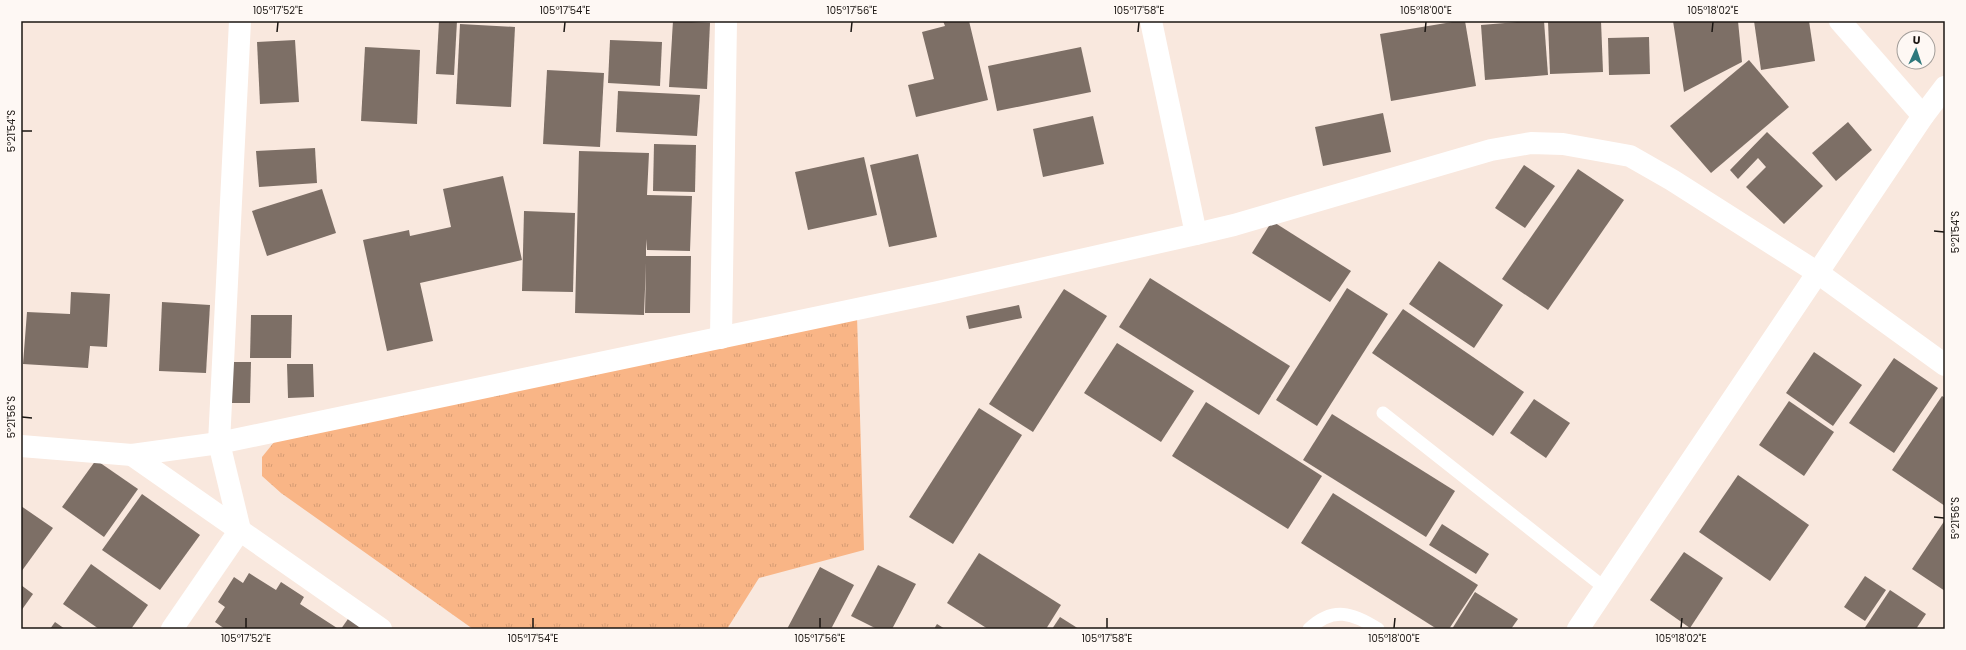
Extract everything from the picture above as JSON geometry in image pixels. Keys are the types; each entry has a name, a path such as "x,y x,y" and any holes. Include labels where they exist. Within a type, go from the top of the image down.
{"street":[{"path":"172,629 240,530 219,443 240,21"},
{"path":"720,338 726,21"},
{"path":"1151,21 1196,234"},
{"path":"1840,21 1922,116"},
{"path":"1578,629 1818,274 1922,116 1945,87"},
{"path":"21,446 132,455 219,443 938,292 1196,234 1234,225 1491,150 1530,143 1563,144 1630,156 1672,180 1818,274 1945,365"},
{"path":"132,455 381,629"}],"lane":[{"path":"1383,412 1605,588"},
{"path":"1309,629 1322,619 1340,613 1353,616 1378,629"}],"green space":[{"path":"857,316 864,550 759,578 727,629 473,629 281,493 262,476 262,457 275,441"}],"building":[{"path":"439,21 457,21 454,75 436,74"},
{"path":"673,21 710,23 707,89 669,87"},
{"path":"943,21 969,21 988,100 916,117 908,85 934,79 922,32 945,26"},
{"path":"1465,21 1476,86 1391,101 1380,34"},
{"path":"1544,21 1548,75 1485,80 1481,25"},
{"path":"1548,21 1601,21 1603,72 1550,74"},
{"path":"1673,21 1738,21 1742,62 1684,92"},
{"path":"1754,21 1809,21 1815,61 1761,70"},
{"path":"460,24 515,27 511,107 456,104"},
{"path":"1649,37 1650,74 1609,75 1608,38"},
{"path":"295,40 299,102 260,104 257,42"},
{"path":"610,40 662,42 660,86 608,83"},
{"path":"365,47 420,50 417,124 361,121"},
{"path":"1081,47 1091,92 997,111 988,66"},
{"path":"1749,60 1789,107 1711,173 1670,126"},
{"path":"547,70 604,73 600,147 543,144"},
{"path":"618,91 700,95 697,136 616,132"},
{"path":"1383,113 1391,152 1323,166 1315,127"},
{"path":"1093,116 1104,164 1043,177 1033,129"},
{"path":"1848,122 1872,150 1836,181 1812,153"},
{"path":"1767,132 1823,186 1784,224 1746,187 1766,167 1758,158 1738,179 1730,170"},
{"path":"654,144 696,145 695,192 653,191"},
{"path":"315,148 317,183 259,187 256,151"},
{"path":"579,151 649,153 647,195 692,196 690,251 647,250 646,239 646,256 691,256 690,313 645,313 646,263 644,315 575,313"},
{"path":"918,154 937,237 889,247 870,165"},
{"path":"864,157 877,215 808,230 795,172"},
{"path":"1524,165 1555,186 1525,228 1495,208"},
{"path":"1578,169 1624,200 1548,310 1502,279"},
{"path":"503,176 522,260 420,283 433,341 387,351 363,240 409,230 410,236 451,227 443,189"},
{"path":"322,189 336,233 267,256 252,211"},
{"path":"524,211 575,213 573,292 522,291"},
{"path":"1272,221 1351,271 1330,302 1252,253"},
{"path":"1439,261 1503,305 1474,348 1409,304"},
{"path":"1150,278 1290,366 1259,415 1119,327"},
{"path":"1347,288 1388,314 1317,426 1276,400"},
{"path":"1064,289 1107,316 1033,432 989,404"},
{"path":"71,292 110,294 107,347 90,346 88,368 23,364 27,312 70,314"},
{"path":"162,302 210,305 206,373 159,371"},
{"path":"1019,305 1022,318 969,329 966,316"},
{"path":"1403,309 1524,392 1493,436 1372,353"},
{"path":"251,315 292,315 291,358 250,358"},
{"path":"1117,343 1194,391 1161,442 1084,393"},
{"path":"1814,352 1862,385 1833,426 1786,393"},
{"path":"1894,358 1938,388 1894,453 1849,423"},
{"path":"230,362 251,362 250,403 230,403"},
{"path":"287,364 313,364 314,397 288,398"},
{"path":"1942,396 1945,398 1945,506 1892,470"},
{"path":"1534,399 1570,423 1546,458 1510,433"},
{"path":"1789,401 1834,432 1804,476 1759,445"},
{"path":"1206,402 1322,476 1288,529 1172,456"},
{"path":"979,408 1022,435 953,544 909,517"},
{"path":"1332,414 1455,491 1426,537 1303,460"},
{"path":"96,460 138,489 104,537 62,507"},
{"path":"1738,475 1809,525 1770,581 1699,532"},
{"path":"1333,493 1478,585 1449,629 1437,629 1301,543"},
{"path":"142,494 200,535 160,590 102,550"},
{"path":"21,506 53,528 21,572"},
{"path":"1945,520 1945,591 1912,569"},
{"path":"1442,524 1489,554 1476,574 1429,545"},
{"path":"1684,552 1723,578 1690,628 1650,600"},
{"path":"979,553 1061,605 1046,629 988,629 947,603"},
{"path":"91,564 148,605 131,629 99,629 63,604"},
{"path":"878,565 916,584 892,629 877,629 851,616"},
{"path":"820,567 854,585 831,629 787,629"},
{"path":"249,573 276,590 281,582 304,597 300,604 337,628 225,629 215,622 225,607 218,602 234,577 243,583"},
{"path":"1865,576 1886,590 1865,621 1844,607"},
{"path":"21,585 33,594 21,611"},
{"path":"1890,590 1926,614 1916,629 1864,629"},
{"path":"1475,592 1518,619 1511,629 1452,629"},
{"path":"350,616 369,629 341,629"},
{"path":"1060,617 1079,629 1052,629"},
{"path":"55,622 65,629 50,629"},
{"path":"937,624 945,629 934,629"}]}
